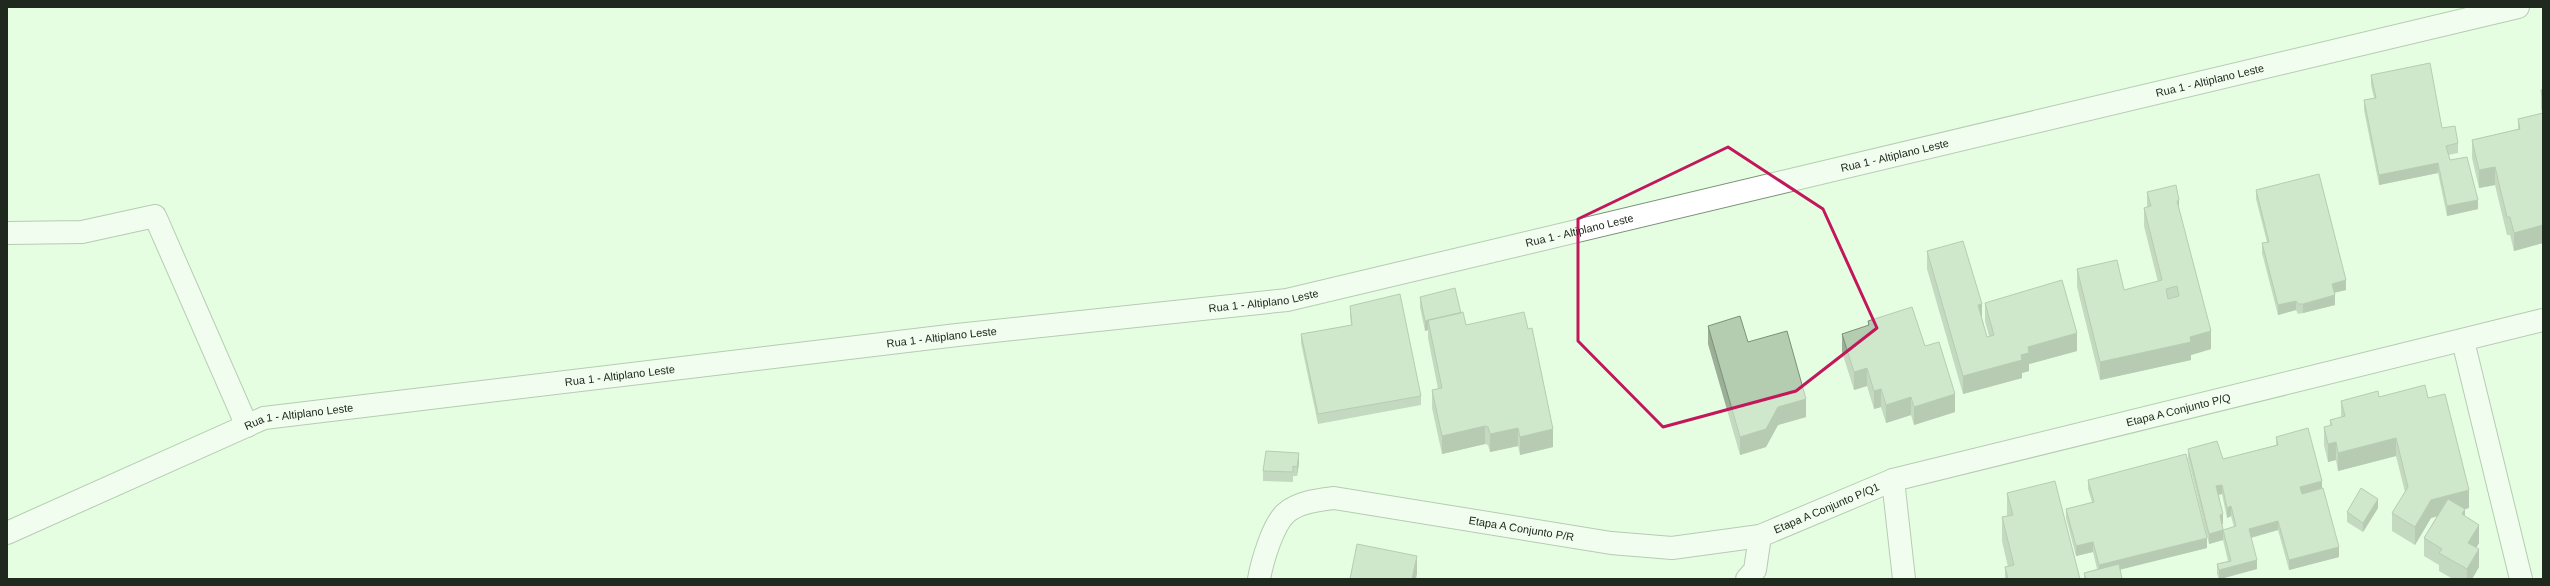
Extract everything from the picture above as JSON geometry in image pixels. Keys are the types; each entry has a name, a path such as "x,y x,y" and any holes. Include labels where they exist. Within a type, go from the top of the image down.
{"street":[{"name":"Rua 1 - Altiplano Leste","path":"7,533 264,418 949,336 1287,300 2518,7"},
{"path":"7,233 82,232 155,216 247,426"},
{"name":"Etapa A Conjunto P/Q","path":"1893,480 2463,341 2543,320"},
{"path":"2463,341 2522,579"},
{"path":"1893,480 1904,579"},
{"name":"Etapa A Conjunto P/Q1","path":"1760,536 1893,480"},
{"name":"Etapa A Conjunto P/R","path":"1259,579 1270,539 1286,513 1311,501 1334,498 1611,543 1664,548 1760,536"},
{"path":"1747,579 1755,570 1760,536"}],"highlighted area":[{"path":"1728,147 1823,209 1877,328 1796,391 1663,427 1578,341 1578,219"}],"building":[{"path":"2430,63 2442,128 2455,126 2458,143 2446,146 2450,160 2467,157 2478,200 2447,206 2438,163 2379,175 2364,100 2376,98 2371,75"},
{"path":"2543,89 2543,101 2541,90"},
{"path":"2543,113 2543,225 2514,233 2510,217 2507,217 2495,167 2479,170 2472,140 2520,129 2518,119"},
{"path":"2319,174 2346,280 2332,284 2335,295 2303,304 2298,304 2296,301 2278,305 2262,243 2269,242 2256,190"},
{"path":"2176,185 2179,200 2177,201 2211,331 2190,337 2191,342 2100,362 2077,269 2117,260 2124,290 2162,280 2144,208 2151,206 2147,192","holes":["2177,286 2179,296 2168,299 2166,289"]},
{"path":"1963,241 1982,304 1978,305 1987,337 1994,335 1985,303 2062,280 2077,333 2028,347 2029,353 2021,355 2022,360 1963,376 1927,251"},
{"path":"1455,288 1461,313 1425,321 1420,297"},
{"path":"1400,294 1421,396 1318,414 1301,334 1352,325 1350,306"},
{"path":"1912,307 1925,346 1939,342 1955,394 1914,407 1911,397 1886,405 1881,389 1874,391 1867,368 1854,372 1842,334 1869,325 1868,321"},
{"path":"1463,312 1466,325 1524,312 1528,329 1532,328 1553,429 1520,437 1518,428 1490,434 1488,427 1485,426 1442,436 1432,390 1442,388 1428,320"},
{"path":"1740,316 1748,342 1787,331 1806,399 1778,407 1766,429 1740,437 1708,326"},
{"path":"2425,385 2428,398 2445,394 2469,490 2431,500 2415,527 2392,513 2408,487 2396,438 2338,453 2336,442 2328,444 2324,427 2332,425 2330,420 2345,416 2341,401 2378,391 2379,397"},
{"path":"2308,428 2322,481 2300,487 2302,494 2323,488 2339,547 2289,560 2278,521 2249,529 2257,560 2219,570 2217,564 2231,561 2223,530 2209,534 2188,449 2217,441 2223,459 2278,445 2276,437","holes":["2222,485 2227,508 2231,506 2236,526 2223,530 2220,515 2223,514 2216,486"]},
{"path":"1266,451 1299,453 1297,467 1293,466 1293,472 1263,471"},
{"path":"2186,454 2207,538 2099,565 2093,542 2076,546 2066,509 2094,502 2088,480"},
{"path":"2055,481 2080,579 2008,579 2005,567 2014,565 2002,517 2013,515 2007,493"},
{"path":"2361,488 2378,499 2363,523 2347,512"},
{"path":"2448,499 2465,509 2462,514 2479,525 2468,543 2479,549 2467,569 2439,553 2442,549 2424,538"},
{"path":"1357,544 1417,556 1412,579 1350,579"},
{"path":"2119,564 2122,579 2086,579 2084,573"}]}
